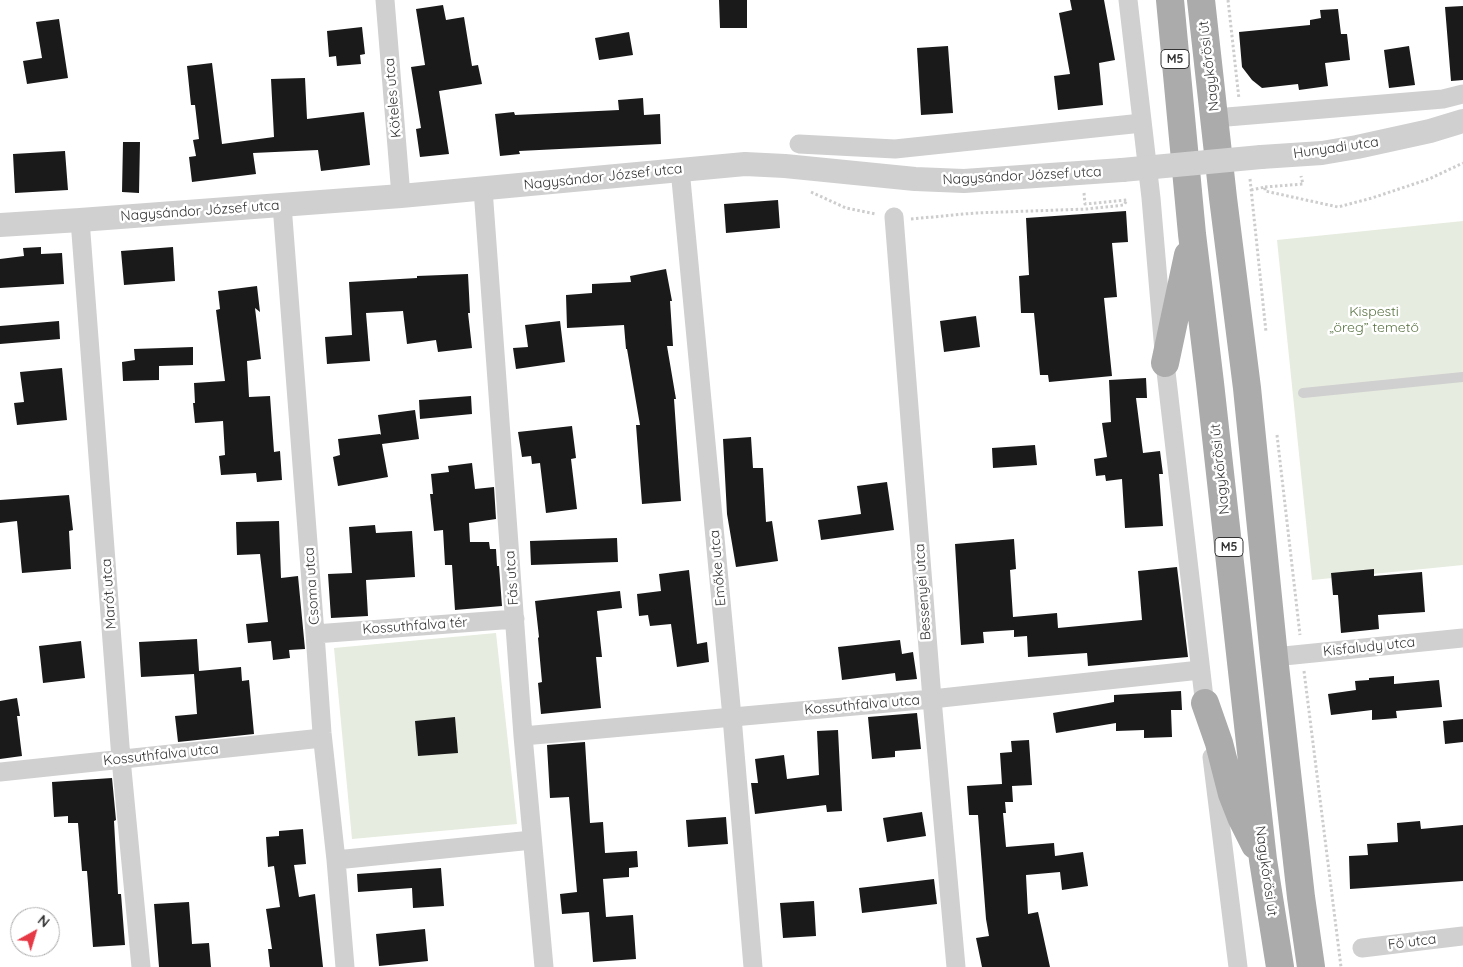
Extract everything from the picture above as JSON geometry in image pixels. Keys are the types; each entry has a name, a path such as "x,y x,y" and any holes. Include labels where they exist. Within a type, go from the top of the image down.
{"main road":[{"name":"Nagykőrösi út","path":"1170,0 1192,234 1212,393 1263,860 1280,967"},
{"name":"Nagykőrösi út","path":"1201,0 1228,117 1222,188 1247,388 1274,657 1301,896 1311,967"},
{"path":"1165,363 1192,234"},
{"path":"1205,704 1241,817 1263,860"}],"street":[{"name":"Köteles utca","path":"385,0 401,196"},
{"path":"1128,0 1151,198 1165,363 1200,670 1238,967"},
{"path":"1228,117 1443,98 1463,94"},
{"name":"Hunyadi utca","path":"1207,163 1255,164 1357,147 1430,131 1463,121"},
{"path":"799,144 895,149 1142,123"},
{"name":"Nagysándor József utca","path":"0,225 401,196 745,164 785,166 915,179 964,181 1207,163"},
{"name":"Emőke utca","path":"680,169 732,717 753,967"},
{"name":"Fás utca","path":"483,189 523,736 544,967"},
{"name":"Csoma utca","path":"282,205 322,738 336,860 345,967"},
{"name":"Bessenyei utca","path":"894,217 932,699 956,967"},
{"name":"Marót utca","path":"80,220 122,759 141,967"},
{"name":"Kossuthfalva tér","path":"315,634 515,619"},
{"name":"Kisfaludy utca","path":"1274,657 1463,638"},
{"name":"Kossuthfalva utca","path":"523,736 932,699 1200,670"},
{"name":"Kossuthfalva utca","path":"0,772 322,738"},
{"path":"336,860 532,840"},
{"name":"Fő utca","path":"1362,948 1463,936"}],"lane":[{"path":"1303,393 1463,377"}],"path":[{"path":"1228,0 1228,117"},
{"path":"1265,187 1265,191 1338,207 1429,179 1463,163"},
{"path":"1255,164 1252,190 1266,334"},
{"path":"1252,190 1303,184 1302,176 1292,176"},
{"path":"1084,193 1085,204 1127,200"},
{"path":"1277,431 1302,654 1341,967"}],"green space":[{"name":"Kispesti „öreg” temető","path":"1463,221 1463,565 1312,580 1277,240"},
{"path":"496,633 517,824 352,839 334,648"}],"building":[{"path":"719,0 747,0 747,28 720,28"},
{"path":"1070,0 1104,0 1115,60 1099,63 1103,105 1058,110 1054,76 1070,74 1059,13 1072,10"},
{"path":"443,5 446,20 464,17 472,66 478,65 482,84 439,91 449,154 420,157 416,129 421,128 411,67 425,65 416,9"},
{"path":"1463,6 1463,80 1451,81 1445,7"},
{"path":"1338,9 1341,34 1347,34 1350,60 1325,63 1328,86 1299,90 1298,84 1262,88 1252,80 1242,67 1239,32 1310,25 1310,20 1321,18 1320,10"},
{"path":"59,19 68,78 27,84 23,61 42,58 36,22"},
{"path":"362,27 365,54 360,55 361,64 337,66 336,56 329,57 327,31"},
{"path":"629,32 633,55 599,60 595,38"},
{"path":"948,46 953,113 921,115 917,48"},
{"path":"1409,46 1415,85 1389,88 1384,50"},
{"path":"212,63 222,144 274,137 271,79 305,78 307,119 364,112 370,165 321,171 318,150 253,153 256,174 192,182 189,157 196,156 193,140 199,139 195,105 191,105 187,66"},
{"path":"643,98 644,115 660,114 661,144 519,151 520,154 500,156 495,114 514,112 515,115 619,110 618,100"},
{"path":"123,142 140,142 139,193 122,192"},
{"path":"65,151 68,190 15,193 13,154"},
{"path":"778,200 780,228 726,233 724,204"},
{"path":"1126,211 1128,242 1112,243 1117,297 1104,298 1112,376 1049,382 1048,375 1040,375 1034,313 1021,313 1019,276 1029,275 1026,218"},
{"path":"41,247 41,254 62,253 64,284 0,288 0,259 24,256 23,248"},
{"path":"173,247 175,281 124,285 121,251"},
{"path":"666,269 672,301 670,301 673,346 667,346 676,399 674,399 681,501 642,504 636,425 640,425 626,349 624,325 567,328 566,295 592,293 592,284 631,282 630,276"},
{"path":"468,274 470,313 468,313 472,348 438,352 436,340 407,344 403,311 366,313 370,361 327,364 325,337 352,335 349,282"},
{"path":"257,286 260,312 255,308 261,359 247,361 249,397 270,396 274,452 280,451 282,480 257,482 256,473 221,475 219,456 225,455 223,421 195,423 193,403 195,403 194,383 225,381 216,310 220,309 218,291"},
{"path":"976,316 980,347 944,352 940,321"},
{"path":"59,321 60,339 0,344 0,326"},
{"path":"560,321 565,362 516,369 513,348 528,347 525,325"},
{"path":"193,347 193,365 159,366 159,380 123,381 122,362 135,360 134,349"},
{"path":"62,368 67,420 17,425 14,403 24,402 20,372"},
{"path":"1146,378 1147,398 1136,398 1143,453 1160,451 1163,474 1159,474 1163,526 1125,528 1122,479 1106,481 1105,475 1096,476 1094,459 1107,457 1102,423 1111,422 1109,380"},
{"path":"471,396 472,414 420,419 419,400"},
{"path":"415,410 419,439 382,444 388,477 338,486 333,457 340,455 338,439 381,435 378,415"},
{"path":"572,426 576,458 571,459 577,509 546,513 540,463 532,464 531,456 522,457 518,432"},
{"path":"751,437 753,468 763,468 766,522 772,521 778,561 736,567 727,514 723,439"},
{"path":"1035,445 1037,465 993,468 992,448"},
{"path":"472,463 475,489 494,487 496,519 469,523 470,542 489,542 490,549 496,549 502,606 455,610 452,565 445,565 443,530 434,531 430,494 433,494 431,474 449,472 448,466"},
{"path":"887,482 894,530 821,540 818,520 861,514 857,486"},
{"path":"69,495 73,530 69,531 71,569 22,573 17,521 0,523 0,500"},
{"path":"279,521 281,578 298,576 305,649 289,650 290,658 273,660 271,641 248,643 246,624 268,622 260,554 237,555 236,522"},
{"path":"375,525 376,533 412,531 415,577 366,580 368,616 331,618 328,574 352,573 349,527"},
{"path":"617,538 618,562 531,565 530,541"},
{"path":"1014,539 1016,569 1010,570 1013,617 1057,613 1058,628 1142,620 1138,571 1177,567 1188,657 1088,666 1087,653 1028,657 1027,636 1014,637 1014,630 983,632 984,643 961,645 955,544"},
{"path":"1374,569 1374,576 1422,572 1425,612 1378,615 1379,629 1341,633 1338,595 1333,595 1331,573"},
{"path":"689,570 697,644 707,642 709,662 677,667 671,624 650,626 648,615 639,616 637,594 661,591 659,574"},
{"path":"620,591 622,608 597,611 602,657 596,657 601,708 541,714 538,683 542,682 535,601"},
{"path":"197,639 199,671 241,667 242,681 249,680 254,734 178,742 175,716 197,714 194,674 141,677 139,642"},
{"path":"900,640 902,654 913,652 917,679 896,681 895,673 842,680 838,647"},
{"path":"81,641 85,678 43,683 39,646"},
{"path":"1394,676 1394,684 1439,680 1442,707 1396,711 1397,718 1372,720 1372,710 1331,715 1328,694 1356,690 1355,681"},
{"path":"1181,691 1182,710 1171,710 1172,737 1144,738 1144,730 1116,731 1116,723 1056,733 1053,713 1114,702 1114,695"},
{"path":"17,698 20,716 17,716 22,756 0,759 0,701"},
{"path":"917,713 921,749 895,751 895,757 872,759 868,717"},
{"path":"455,717 458,753 418,756 415,721"},
{"path":"1463,719 1463,742 1445,744 1443,721"},
{"path":"838,730 842,811 827,812 826,805 755,814 751,783 758,783 755,759 784,755 787,779 819,775 817,731"},
{"path":"1029,740 1032,785 1012,786 1013,802 1005,802 1006,813 1003,813 1006,847 1054,843 1055,856 1083,852 1088,886 1062,890 1060,872 1026,875 1028,914 1038,912 1050,967 982,967 976,938 989,936 978,815 969,815 967,786 1002,784 1000,753 1012,752 1011,741"},
{"path":"585,742 590,823 603,822 605,853 637,851 638,867 629,868 629,877 603,879 606,917 633,915 636,959 593,962 589,912 562,914 560,894 577,892 569,797 550,798 547,745"},
{"path":"112,778 116,820 114,821 118,894 121,894 125,945 93,947 87,871 82,871 78,823 68,823 68,816 54,817 52,782"},
{"path":"922,812 926,836 887,842 883,818"},
{"path":"726,817 728,844 688,847 686,820"},
{"path":"1420,821 1421,829 1463,825 1463,881 1350,889 1349,856 1368,855 1367,844 1398,842 1397,823"},
{"path":"303,829 306,864 294,865 299,897 315,894 323,967 270,967 268,949 272,949 266,909 280,907 274,866 268,867 266,837 279,836 279,831"},
{"path":"441,868 444,906 413,908 412,888 358,892 357,874"},
{"path":"934,879 937,904 862,913 859,888"},
{"path":"814,901 816,936 783,938 780,903"},
{"path":"189,902 192,944 209,943 211,967 159,967 154,904"},
{"path":"425,929 428,961 379,966 376,934"}]}
